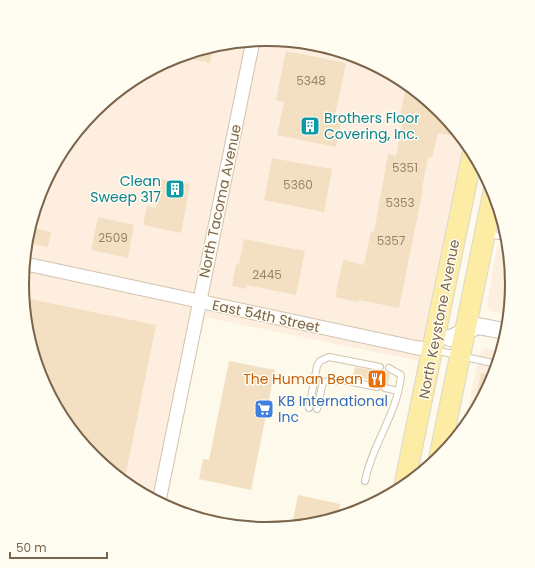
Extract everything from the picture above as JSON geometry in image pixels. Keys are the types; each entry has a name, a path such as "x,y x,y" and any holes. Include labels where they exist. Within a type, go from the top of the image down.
{"main road":[{"name":"North Keystone Avenue","path":"406,478 445,341 471,160"},
{"name":"North Keystone Avenue","path":"445,341 492,235 493,208"},
{"name":"North Keystone Avenue","path":"441,447 460,355 445,341"}],"street":[{"name":"North Tacoma Avenue","path":"160,497 252,46"},
{"name":"East 54th Street","path":"30,265 424,349 478,326 501,330"}],"lane":[{"path":"445,341 460,355 492,363"},
{"path":"309,408 317,366 320,361 329,357 380,367"},
{"path":"364,481 398,391 401,375 389,368"},
{"path":"317,409 323,382 342,380 377,387"},
{"path":"385,388 398,391"}],"shaded area":[{"path":"252,46 283,46 314,50 344,58 387,77 413,95 436,115 463,146 419,361 205,317 164,499 148,491 110,463 88,441 69,417 47,375 37,346 31,315 29,284 31,253 37,222 47,193 69,151 99,115 122,95 148,77 191,58 221,50"},
{"path":"502,244 504,253 506,284 504,314 493,312 487,306 497,247"},
{"path":"486,348 497,350 488,375 466,417 480,353"}],"building":[{"path":"286,51 346,63 335,116 342,117 336,147 277,135 284,102 276,100"},
{"path":"212,52 210,63 190,59"},
{"path":"405,90 436,115 455,136 438,133 432,158 428,157 399,308 335,297 343,260 364,265 371,231 374,232 388,154 396,156 402,125 398,124"},
{"path":"272,158 332,169 324,212 264,200"},
{"path":"162,179 190,184 181,233 143,225 147,206 156,208"},
{"path":"98,217 134,225 128,258 91,250"},
{"path":"36,229 51,232 48,247 33,244"},
{"path":"244,239 305,251 296,295 247,285 247,289 232,286 236,264 239,264"},
{"path":"30,299 156,325 126,473 121,472 99,453 78,429 61,403 47,375 37,346 31,315"},
{"path":"229,361 275,370 251,490 199,479 203,459 209,460"},
{"name":"The Human Bean","path":"355,367 390,374 388,384 353,376"},
{"path":"481,373 488,374 488,375 476,400"},
{"path":"298,495 340,504 339,511 314,518 293,521"}],"place":[{"name":"Brothers Floor Covering, Inc.","path":"310,126"},
{"name":"Clean Sweep 317","path":"175,189"},
{"name":"The Human Bean","path":"377,379"},
{"name":"KB International Inc","path":"264,409"}]}
